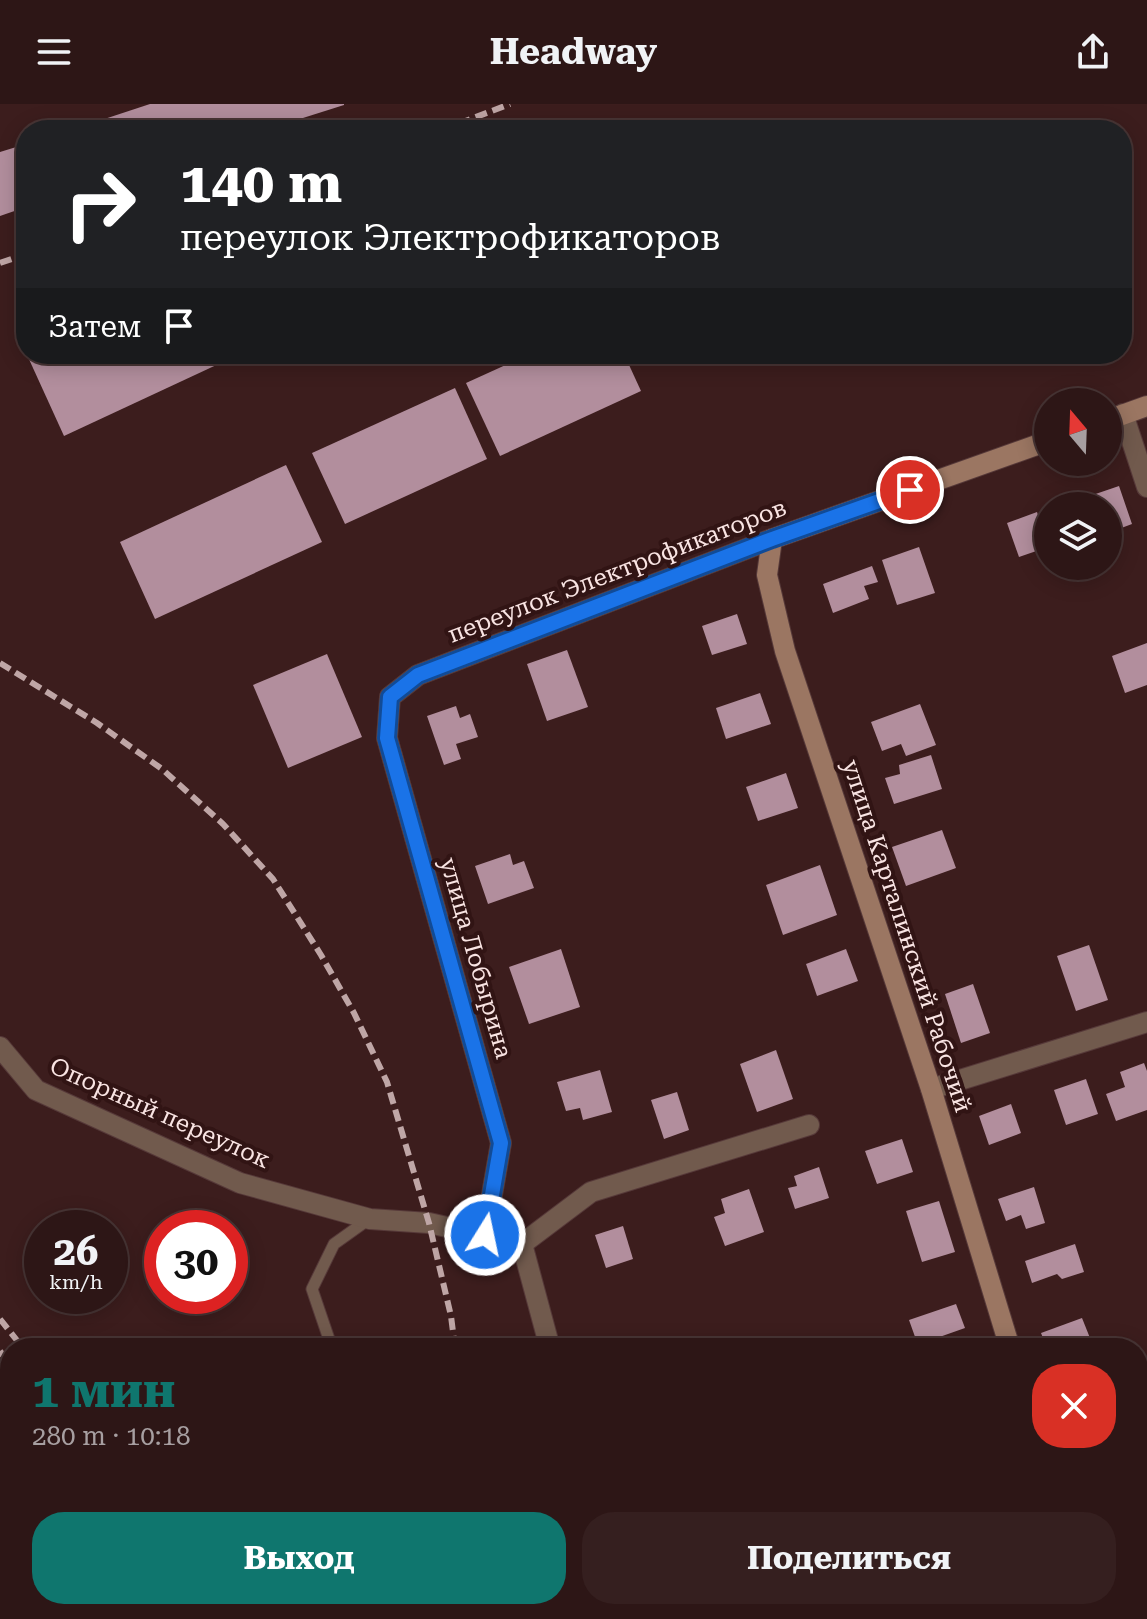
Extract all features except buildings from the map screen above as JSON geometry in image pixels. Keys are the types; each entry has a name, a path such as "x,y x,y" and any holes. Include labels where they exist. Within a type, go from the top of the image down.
{"street":[{"path":"1122,415 1147,406"},
{"path":"1122,432 1147,487"},
{"name":"переулок Электрофикаторов","path":"390,697 418,675 772,539 1034,446"},
{"name":"улица Карталинский Рабочий","path":"772,539 767,575 785,651 931,1089 1007,1338"},
{"name":"улица Лобырина","path":"390,697 387,738 501,1143 485,1235"},
{"path":"931,1089 1147,1022"},
{"name":"Опорный переулок","path":"0,1047 36,1090 240,1183 370,1219 429,1223 522,1244"},
{"path":"547,1338 522,1244 591,1192 809,1125"}],"lane":[{"path":"329,1338 312,1289 334,1244 370,1219"}],"railway":[{"path":"468,120 510,104"},
{"path":"0,263 16,257"},
{"path":"0,663 97,723 162,769 223,824 273,879 354,1013 387,1082 429,1223 454,1338"},
{"path":"0,1319 15,1338"}],"route":[{"path":"485,1235 501,1143 387,738 390,697 418,675 772,539 910,490"}]}
